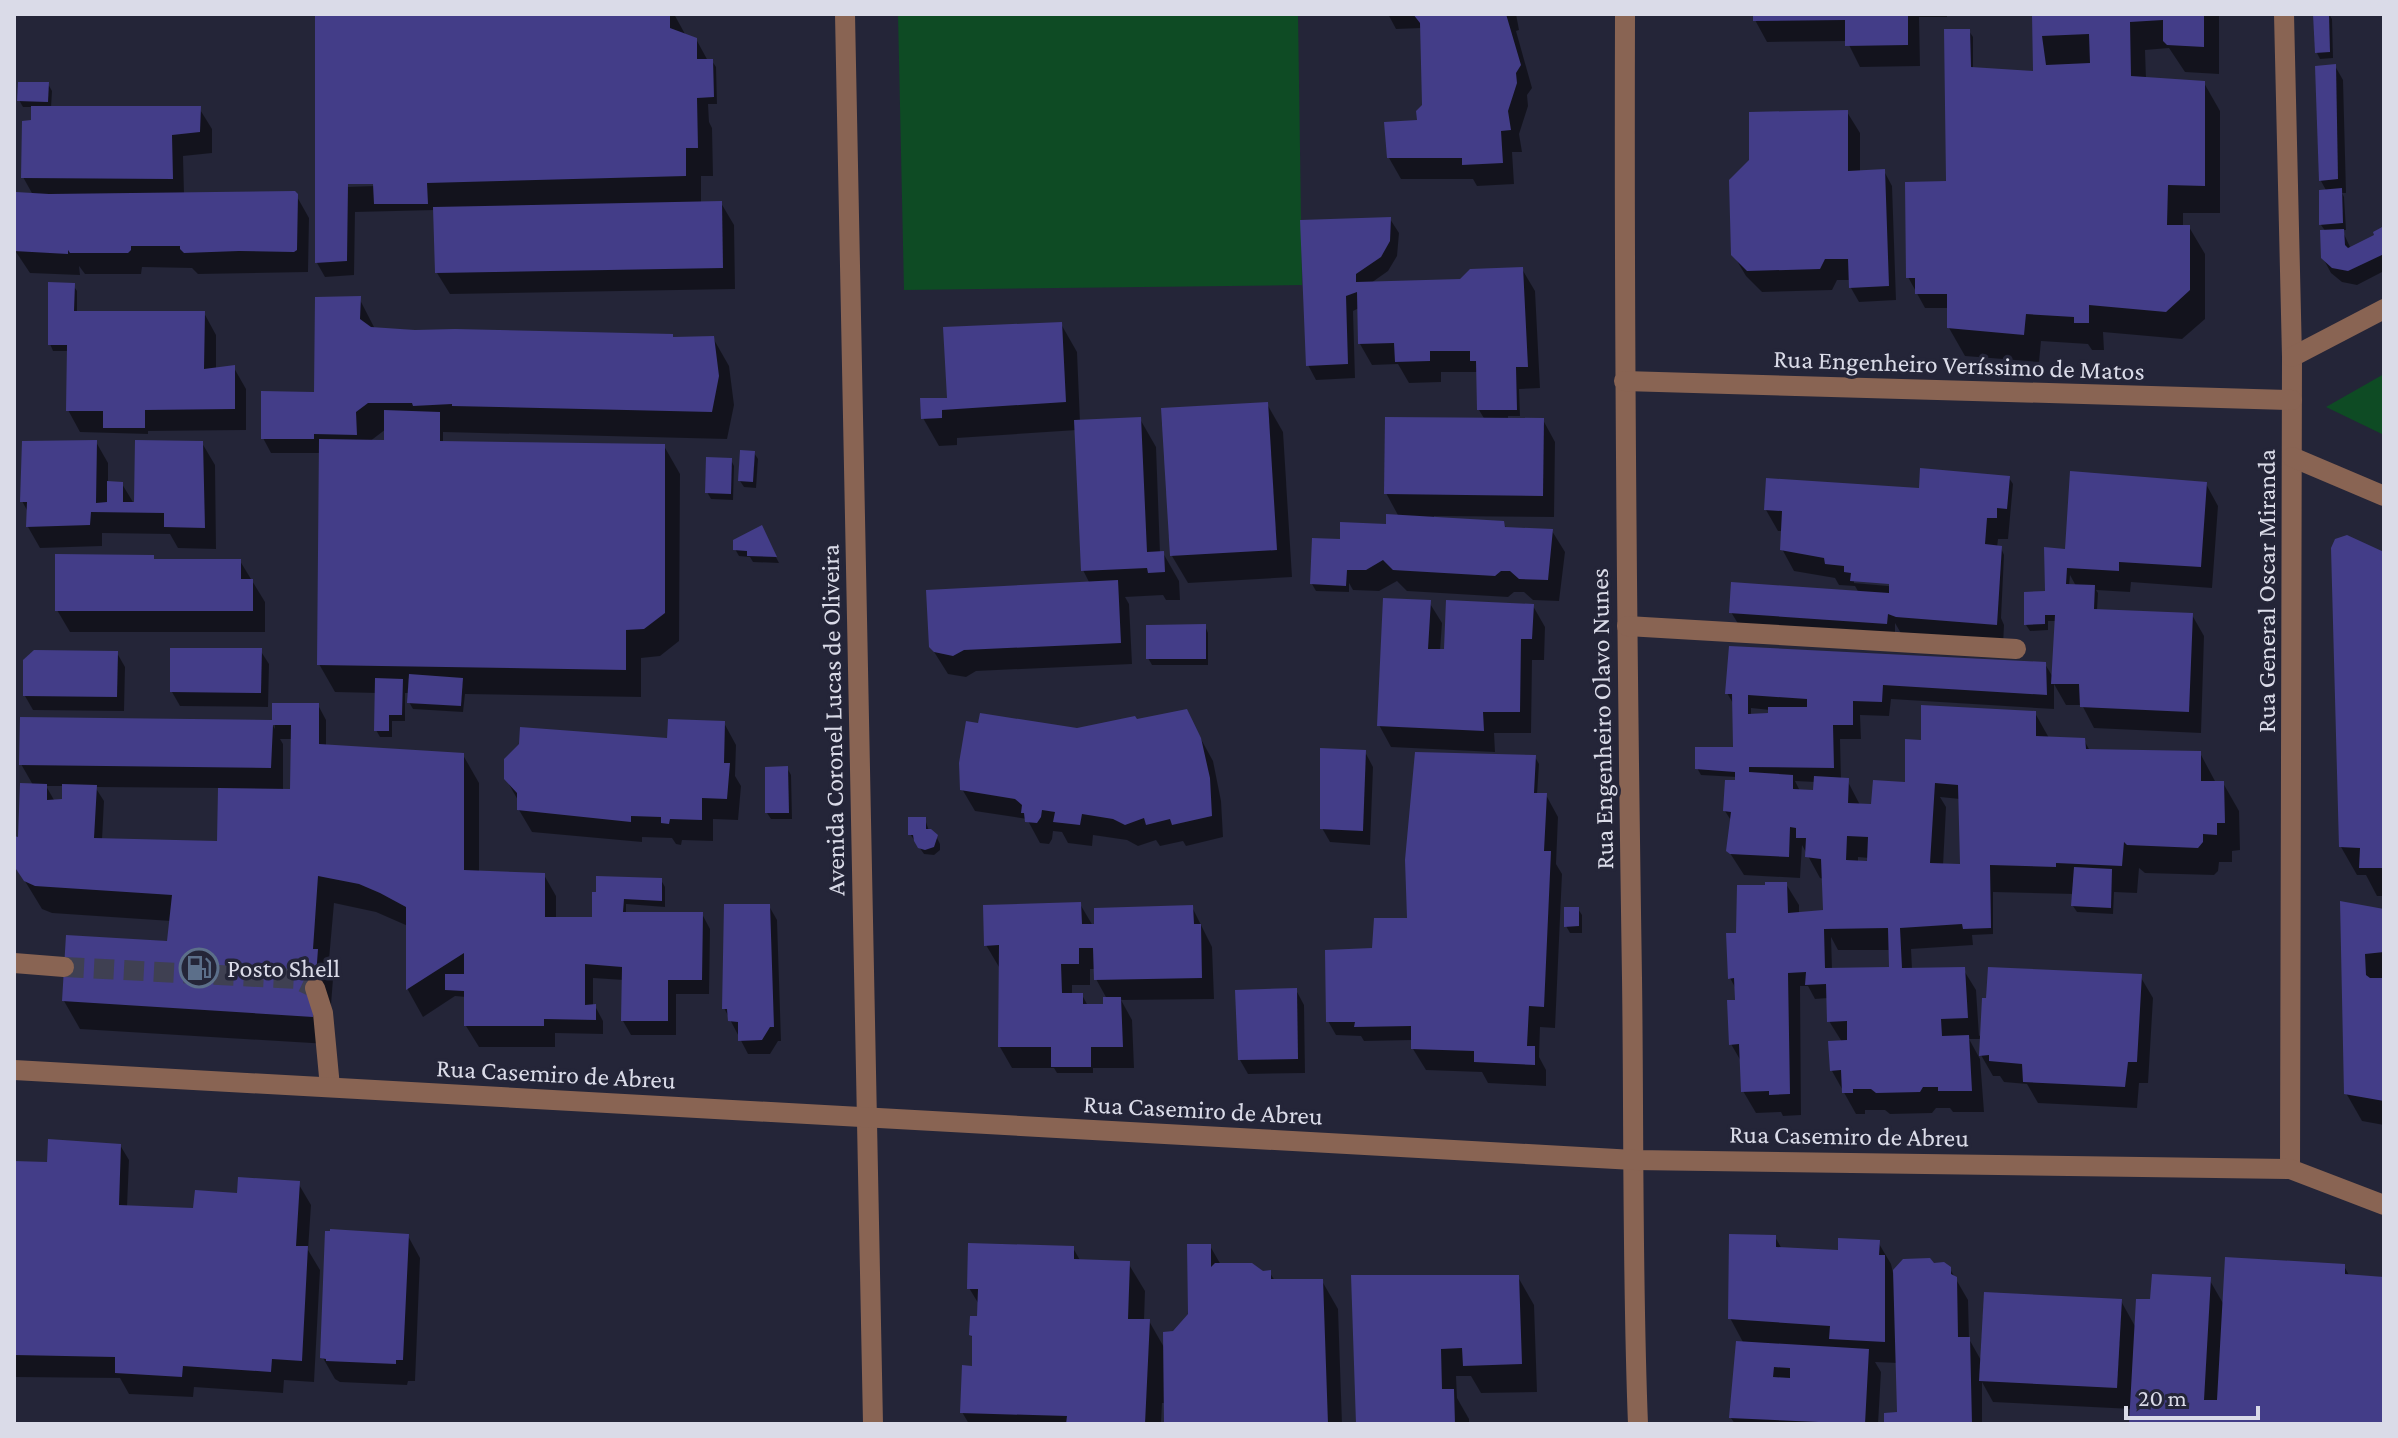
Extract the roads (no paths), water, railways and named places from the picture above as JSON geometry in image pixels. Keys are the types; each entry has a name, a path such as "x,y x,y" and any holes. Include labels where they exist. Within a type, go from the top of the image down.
{"street":[{"name":"Avenida Coronel Lucas de Oliveira","path":"845,14 873,1424"},
{"name":"Rua Engenheiro Olavo Nunes","path":"1625,14 1624,381 1634,1160 1633,1321 1638,1424"},
{"name":"Rua General Oscar Miranda","path":"2284,14 2292,357 2290,1169"},
{"path":"2292,357 2384,309"},
{"name":"Rua Engenheiro Veríssimo de Matos","path":"1624,381 2292,400"},
{"path":"2292,457 2384,496"},
{"path":"1627,626 2016,649"},
{"path":"14,963 64,967"},
{"path":"315,988 323,1013 330,1087"},
{"name":"Rua Casemiro de Abreu","path":"14,1070 1634,1160 2290,1169 2384,1205"}],"tunnel":[{"path":"64,967 296,979 315,988"}],"place":[{"name":"Posto Shell","path":"199,968"}]}
